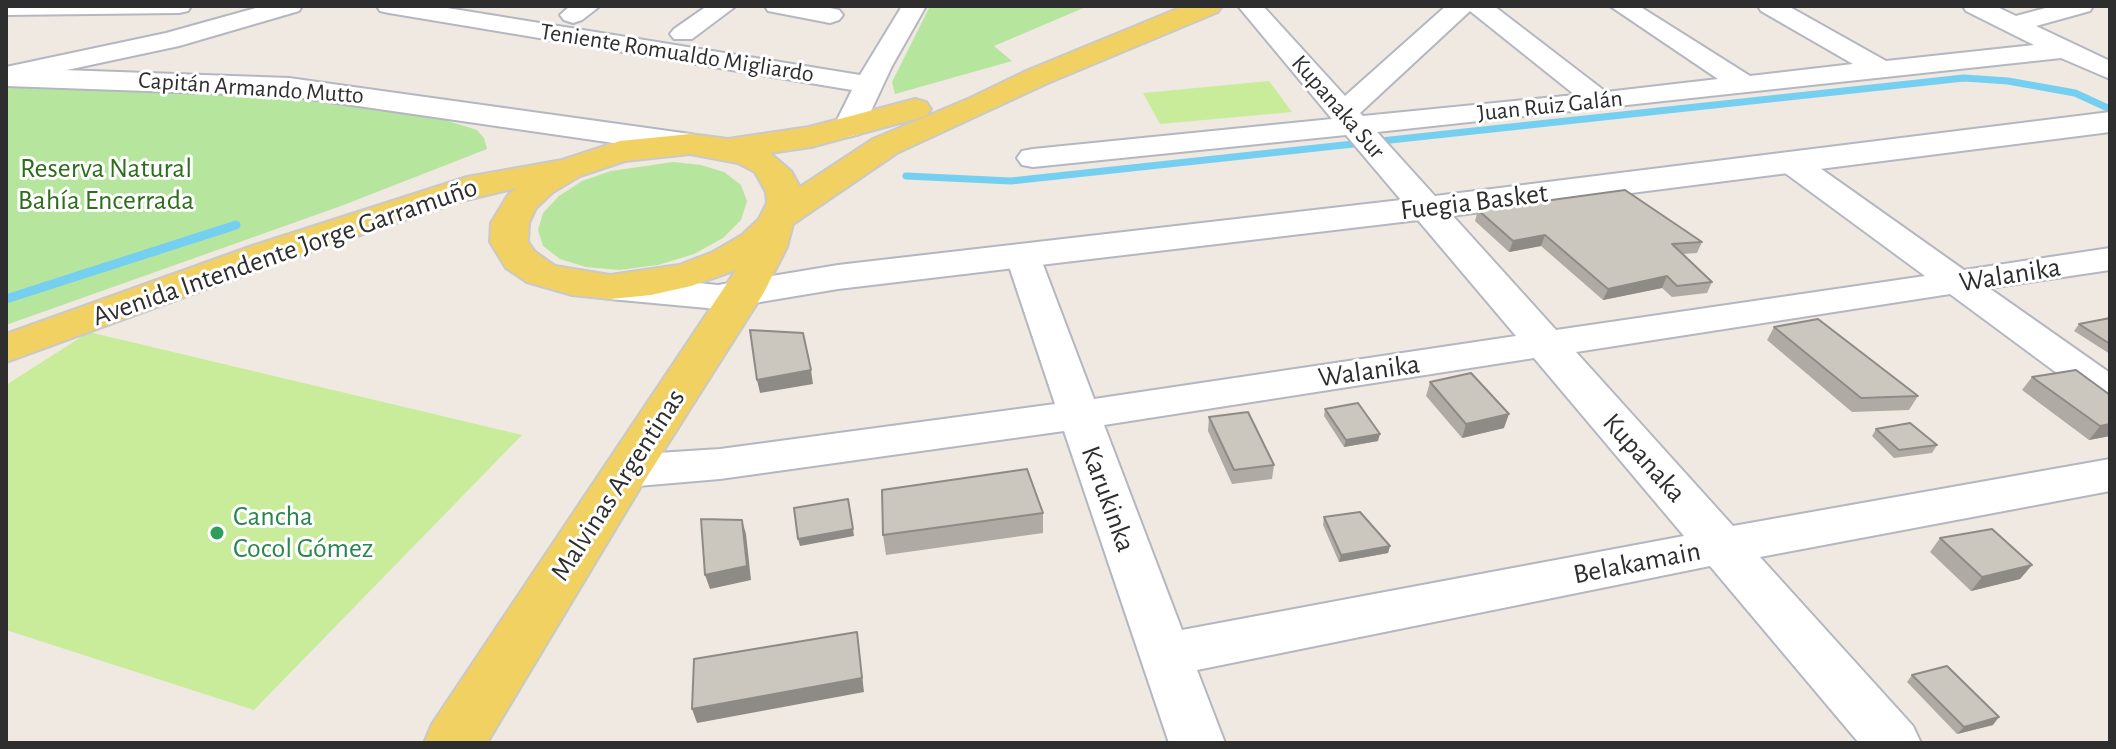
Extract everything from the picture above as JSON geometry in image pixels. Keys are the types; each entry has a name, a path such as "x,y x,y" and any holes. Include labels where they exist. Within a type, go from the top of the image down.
{"main road":[{"path":"1037,77 777,144 728,149 690,144 620,151 577,166 541,185 521,203 510,223 509,242 520,260 541,274 572,283 610,287 651,283 691,274 727,260 755,243 776,221 876,150 1037,77 1208,6"},
{"name":"Capitán Armando Mutto","path":"6,76 289,87 690,144"},
{"name":"Capitán Armando Mutto","path":"495,116 554,137 577,166"},
{"name":"Fuegia Basket","path":"610,287 718,297 749,283 838,277 1427,208 2109,123"},
{"name":"Malvinas Argentinas","path":"454,743 749,283 785,203 779,178 767,165 728,149"},
{"name":"Avenida Intendente Jorge Garramuño","path":"6,349 266,254 456,191 577,166"}],"street":[{"path":"6,8 179,6"},
{"path":"6,76 170,40 290,6"},
{"name":"Teniente Romualdo Migliardo","path":"389,6 874,75"},
{"name":"Teniente Romualdo Migliardo","path":"515,6 581,11 874,75"},
{"path":"683,34 724,6"},
{"path":"777,6 831,10 824,42"},
{"path":"848,128 914,6"},
{"name":"Kupanaka Sur","path":"1250,6 1427,208"},
{"path":"1359,132 1461,6"},
{"path":"1478,6 1600,101"},
{"path":"1622,6 1745,85"},
{"path":"1770,6 1881,69"},
{"path":"1975,6 2110,71"},
{"path":"2014,24 2081,6"},
{"path":"144,80 132,74 129,67 134,59 170,40"},
{"name":"Juan Ruiz Galán","path":"1033,158 1359,132 1600,101 2066,49"},
{"path":"1792,163 2110,393"},
{"name":"Kupanaka","path":"1427,208 1893,743"},
{"name":"Karukinka","path":"1022,254 1197,743"},
{"name":"Walanika","path":"626,471 720,464 1078,415 2110,259"},
{"name":"Belakamain","path":"1165,655 1723,546 2110,475"}],"green space":[{"path":"930,6 1088,6 994,46 1012,61 895,94 892,82"},
{"path":"1269,81 1292,112 1160,124 1143,93"},
{"name":"Reserva Natural Bahía Encerrada","path":"6,86 134,86 303,97 435,117 477,130 484,138 487,149 341,206 6,325"},
{"path":"673,162 701,165 724,172 741,185 747,201 741,220 723,238 694,254 658,265 619,270 586,267 560,259 543,246 538,230 543,213 559,196 582,181 611,171"},
{"name":"Cancha Cocol Gómez","path":"89,332 522,435 254,710 6,630 6,385"}],"building":[{"path":"1625,190 1702,242 1672,244 1712,282 1677,286 1667,276 1608,289 1545,235 1513,241 1478,210"},
{"path":"2110,318 2110,344 2079,324"},
{"path":"1818,319 1918,396 1861,398 1774,327"},
{"path":"750,330 803,333 811,370 757,380"},
{"path":"2076,370 2110,395 2110,424 2100,426 2032,377"},
{"path":"1471,373 1509,414 1466,424 1430,382"},
{"path":"1358,403 1380,434 1346,440 1325,409"},
{"path":"1248,412 1274,465 1234,470 1209,417"},
{"path":"1910,423 1937,445 1899,450 1876,429"},
{"path":"1027,469 1043,513 883,535 882,490"},
{"path":"848,499 853,529 798,539 794,508"},
{"path":"1360,512 1390,546 1341,555 1324,517"},
{"path":"701,519 742,520 747,566 705,575"},
{"path":"1992,529 2032,565 1982,577 1940,538"},
{"path":"857,632 862,678 692,709 694,659"},
{"path":"1947,666 1999,717 1964,727 1912,675"}],"waterway":[{"path":"906,176 1011,181 1964,78 2008,81 2075,93 2110,109"},
{"path":"6,299 236,225"}],"place":[{"name":"Cancha Cocol Gómez","path":"217,533"}]}
